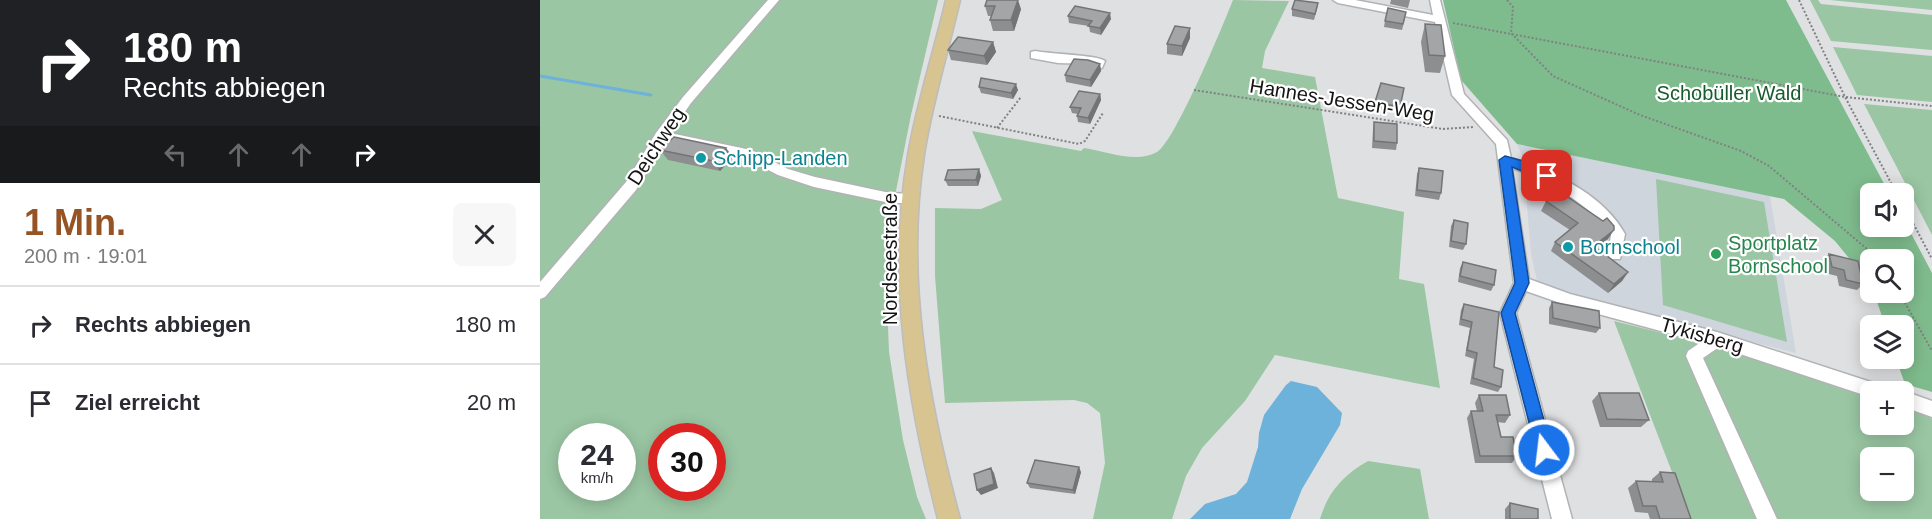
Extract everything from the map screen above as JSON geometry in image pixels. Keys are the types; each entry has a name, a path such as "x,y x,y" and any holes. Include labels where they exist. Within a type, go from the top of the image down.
{"main road":[{"name":"Nordseestraße","path":"949,519 926,432 912,345 909,305 911,199 924,114 953,0"}],"street":[{"name":"Deichweg","path":"540,293 631,186 661,136 687,99 774,0"},
{"path":"1338,0 1441,20"},
{"path":"1435,0 1458,95 1502,143 1522,283 1508,313 1562,519"},
{"path":"1035,55 1058,59 1099,61 1098,65"},
{"path":"661,136 746,153 783,172 814,182 890,198 911,199"},
{"path":"1505,160 1530,167 1547,176 1598,213 1618,234 1615,255"},
{"name":"Tykisberg","path":"1522,283 1569,300 1717,339 1860,385"},
{"path":"1717,339 1694,356 1767,519"},
{"path":"1914,403 1932,409"}],"path":[{"path":"1508,1 1512,0"},
{"path":"1799,0 1845,97 1891,183"},
{"path":"1508,1 1514,7 1511,33"},
{"path":"1441,20 1845,97 1932,106"},
{"path":"1511,33 1553,76 1640,115 1741,151 1769,166 1867,249"},
{"name":"Hannes-Jessen-Weg","path":"1194,90 1443,129 1485,123"},
{"path":"997,128 1021,97"},
{"path":"924,114 1079,144 1085,141 1103,113"},
{"path":"1914,225 1932,259"},
{"path":"1905,303 1932,351"}],"shaded area":[{"path":"1517,144 1770,196 1796,353 1576,297 1549,288 1537,281 1531,254 1523,158"}],"green space":[{"path":"540,0 938,0 911,115 893,206 886,276 889,352 903,440 917,497 926,519 540,519"},
{"path":"1233,0 1289,1 1265,51 1262,68 1315,77 1338,198 1404,212 1399,279 1424,284 1440,388 1275,355 1245,401 1202,448 1186,476 1172,519 1093,519 1105,463 1100,413 1087,403 1074,400 945,403 935,276 935,208 981,209 1002,200 972,131 1121,156 1140,157 1157,152 1165,144 1186,106"},
{"name":"Schobüller Wald","path":"1443,0 1786,0 1884,183 1860,183 1860,237 1913,237 1932,273 1932,392 1914,387 1914,381 1904,381 1900,369 1914,369 1914,315 1882,315 1877,303 1914,303 1914,249 1860,249 1860,272 1835,241 1784,199 1517,144 1461,80"},
{"path":"1810,0 1818,0 1821,4 1932,15 1932,50 1831,41"},
{"path":"1830,0 1932,0 1932,10"},
{"path":"1833,47 1932,56 1932,102 1857,95"},
{"path":"1864,104 1932,110 1932,235 1914,200 1914,183 1905,183"},
{"name":"Sportplatz Bornschool","path":"1656,179 1764,202 1787,342 1663,305"},
{"path":"1614,321 1730,350 1860,394 1860,435 1914,435 1914,410 1930,416 1932,419 1932,519 1690,519"},
{"path":"1368,461 1420,469 1429,519 1320,519 1332,492 1344,478"}],"water":[{"path":"1291,381 1317,387 1342,413 1340,425 1302,489 1290,519 1190,519 1205,504 1236,494 1247,482 1258,447 1264,415"}],"building":[{"path":"987,0 1018,0 1011,20 990,20 995,6 985,6"},
{"path":"1295,0 1318,3 1315,14 1292,9"},
{"path":"1075,6 1110,13 1100,28 1088,26 1092,21 1068,16"},
{"path":"1388,8 1406,12 1403,24 1385,21"},
{"path":"1425,24 1441,25 1445,56 1429,55"},
{"path":"1175,26 1190,28 1182,46 1167,44"},
{"path":"958,37 993,42 984,56 948,50"},
{"path":"1074,59 1100,64 1090,80 1065,75"},
{"path":"981,78 1016,84 1011,93 979,87"},
{"path":"1381,83 1404,88 1400,107 1375,102"},
{"path":"1079,91 1100,94 1088,118 1077,116 1081,108 1070,107"},
{"path":"1374,122 1397,124 1397,143 1374,141"},
{"path":"674,137 726,148 713,161 660,150"},
{"path":"1419,168 1443,171 1441,193 1417,190"},
{"path":"979,169 976,180 945,180 948,170"},
{"path":"1559,191 1603,221 1607,218 1614,226 1614,230 1594,246 1628,272 1614,284 1555,242 1578,223 1546,201"},
{"path":"1454,220 1468,223 1466,244 1451,241"},
{"path":"1829,254 1858,261 1860,283 1846,280 1844,270 1832,267"},
{"path":"1463,262 1496,270 1494,285 1460,276"},
{"path":"1552,302 1599,311 1600,328 1553,318"},
{"path":"1464,304 1499,312 1494,367 1503,370 1501,387 1473,378 1477,353 1467,350 1472,322 1461,319"},
{"path":"1599,393 1639,393 1649,420 1607,419"},
{"path":"1479,395 1506,395 1510,415 1496,415 1501,437 1513,437 1517,456 1480,456 1471,411 1483,411"},
{"path":"1035,460 1079,467 1073,490 1027,483"},
{"path":"991,468 994,484 977,490 974,474"},
{"path":"1660,472 1675,473 1691,519 1660,519 1656,506 1643,506 1636,481 1663,482"},
{"path":"1510,503 1538,509 1538,519 1510,519"}],"waterway":[{"path":"540,76 651,95"}],"place":[{"name":"Schipp-Landen","path":"701,158"},
{"name":"Bornschool","path":"1568,247"},
{"name":"Sportplatz Bornschool","path":"1716,254"}],"route":[{"path":"1544,450 1508,313 1522,283 1505,160 1530,167 1547,176"}]}
